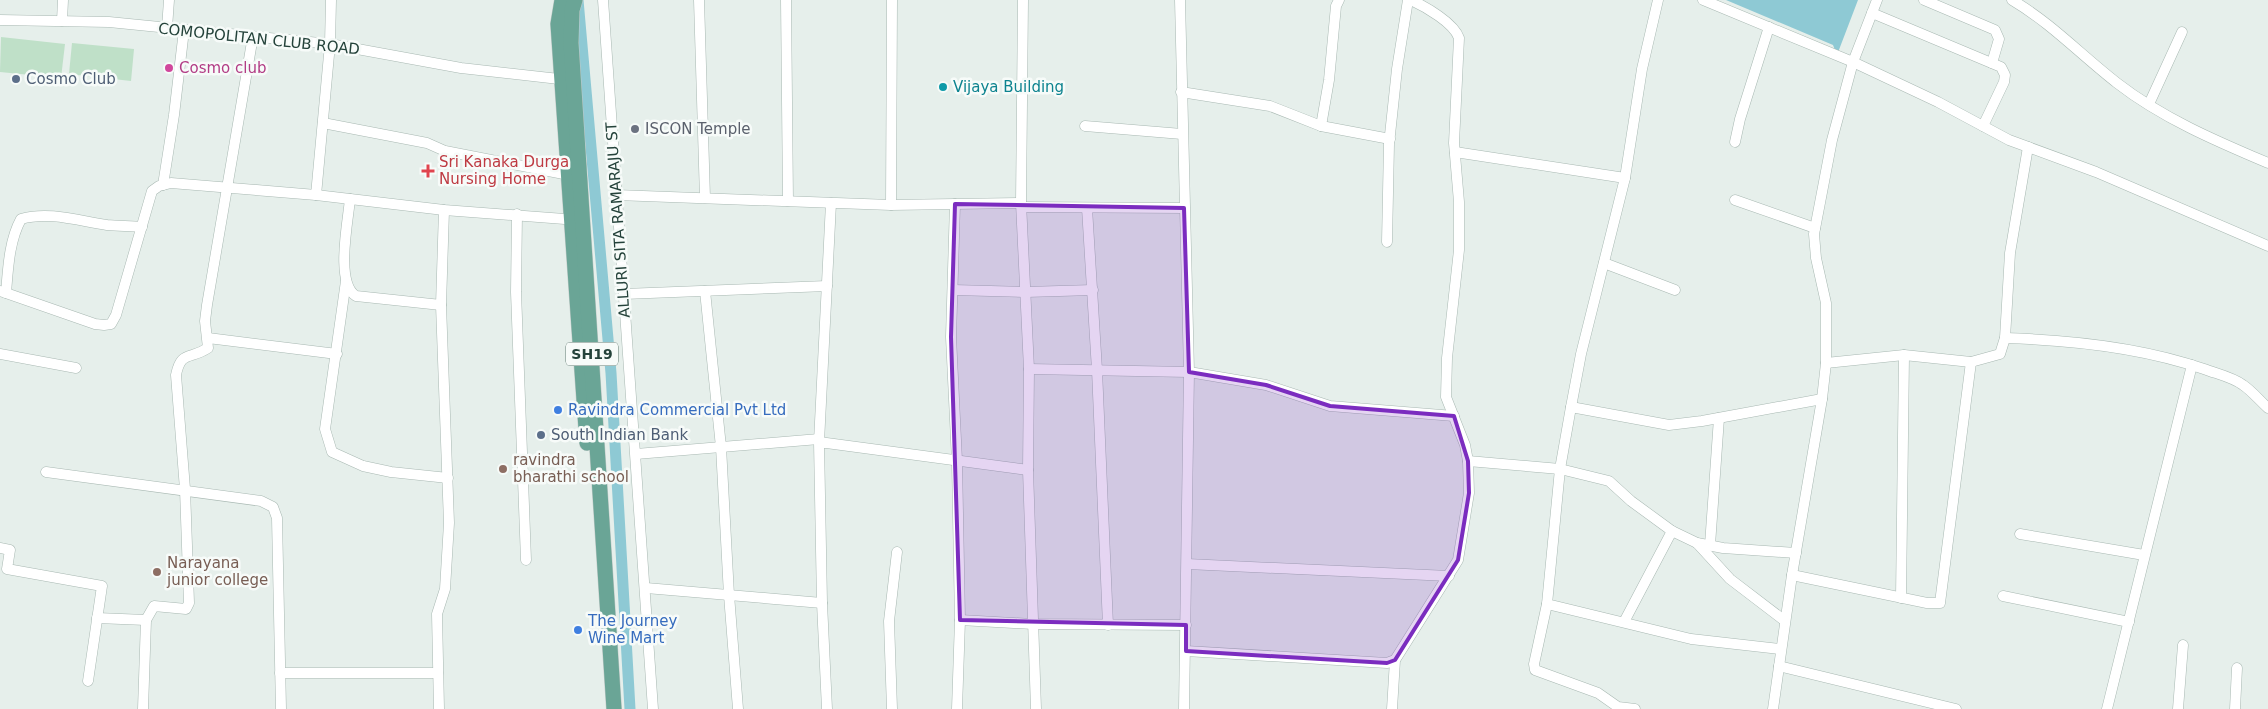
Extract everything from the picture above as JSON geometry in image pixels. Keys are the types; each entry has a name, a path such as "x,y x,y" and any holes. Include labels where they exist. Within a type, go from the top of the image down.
{"main road":[{"name":"SH19","path":"567,4 558,24 568,80 579,174 578,220 598,528 614,709"},
{"name":"SH19","path":"568,80 568,175 578,220"},
{"name":"SH19","path":"598,528 604,709"}],"street":[{"path":"62,21 63,0"},
{"path":"167,28 170,0"},
{"path":"316,195 330,44 331,0"},
{"name":"ALLURI SITA RAMARAJU ST","path":"603,0 646,588 653,709"},
{"path":"698,0 705,198"},
{"path":"786,0 788,201"},
{"path":"892,0 892,205"},
{"path":"1023,0 1022,205 1029,369 1028,470 1036,709"},
{"path":"1180,0 1189,372 1184,709"},
{"path":"1320,126 1329,80 1336,6 1339,0"},
{"path":"1387,242 1390,140 1397,69 1410,0 1426,3 1457,31 1459,38 1454,152 1459,202 1458,250 1447,358 1446,397 1468,461 1469,493 1458,560 1395,660 1392,709"},
{"path":"1635,709 1618,707 1598,693 1535,670 1534,664 1547,604 1560,469 1571,407 1581,354 1625,178 1642,69 1658,0"},
{"path":"1703,0 1853,62 1938,102 2009,140 2096,172 2268,246"},
{"path":"1773,709 1780,649 1822,399 1826,363 1826,303 1816,258 1816,228 1832,140 1853,62 1878,0"},
{"path":"1924,0 1995,30 1999,39 1992,63"},
{"path":"2012,0 2054,28 2118,84 2149,104 2205,136 2268,163"},
{"path":"1872,13 2002,67 2005,74 2004,82 1983,126"},
{"name":"COMOPOLITAN CLUB ROAD","path":"0,20 109,22 330,44 461,68 568,80"},
{"path":"1735,142 1740,119 1769,27"},
{"path":"163,185 174,115 184,30"},
{"path":"2149,104 2182,32"},
{"path":"143,709 146,620 154,606 181,610 186,609 189,603 185,489 176,375 178,363 184,357 200,353 208,348 205,321 253,36"},
{"path":"1181,92 1270,106 1320,126 1390,140"},
{"path":"323,124 427,143 445,151 568,175"},
{"path":"1085,126 1182,134"},
{"path":"1826,363 1904,355 1971,362 2000,354 2005,338 2010,253 2028,147"},
{"path":"1454,152 1625,178"},
{"path":"142,227 109,225 53,216 31,216 21,219 17,227 3,292 96,324 111,324 142,227 152,191 163,185 171,184 316,195 444,210 578,220"},
{"path":"616,195 892,205 955,204 1087,208 1184,208"},
{"path":"350,199 344,267 346,281 326,429 332,452 363,466 391,472 448,478"},
{"path":"1735,200 1816,228"},
{"path":"827,709 822,603 819,441 831,203"},
{"path":"955,204 952,336 958,461 960,620 957,709"},
{"path":"1087,208 1093,290 1108,625"},
{"path":"439,709 438,614 445,589 449,523 441,305 444,210"},
{"path":"517,214 516,292 526,560"},
{"path":"1604,263 1675,290"},
{"path":"346,281 352,293 356,296 441,305"},
{"path":"624,294 827,286"},
{"path":"705,290 721,447 729,595 738,709"},
{"path":"953,290 1026,292 1093,290"},
{"path":"208,338 336,354"},
{"path":"2005,338 2039,339 2132,350 2192,365 2232,379 2243,385 2268,408"},
{"path":"0,354 76,368"},
{"path":"1902,598 1904,355"},
{"path":"1792,575 1927,603 1940,603 1944,588 1971,362"},
{"path":"2107,709 2192,365"},
{"path":"1029,369 1189,372 1266,385 1330,406 1454,416"},
{"path":"1571,407 1669,424 1719,418 1822,399"},
{"path":"1710,545 1719,418"},
{"path":"636,454 819,441 1028,470"},
{"path":"1468,461 1560,469 1609,481 1631,501 1672,531 1697,543 1796,554"},
{"path":"46,472 185,489 261,501 273,507 277,518 281,709"},
{"path":"1624,622 1672,531"},
{"path":"2020,534 2144,555"},
{"path":"1697,543 1730,580 1785,621"},
{"path":"0,548 10,550 7,569 102,586 88,681"},
{"path":"892,709 889,621 897,552"},
{"path":"1187,564 1449,576"},
{"path":"646,588 822,603"},
{"path":"2003,596 2129,622"},
{"path":"1547,604 1691,639 1780,649"},
{"path":"97,618 146,620"},
{"path":"960,620 1033,624 1186,625"},
{"path":"2178,709 2182,645"},
{"path":"1186,651 1387,663 1395,660"},
{"path":"1779,666 1921,705 1956,709"},
{"path":"2235,709 2237,668"},
{"path":"280,673 438,673"}],"highlighted area":[{"path":"955,204 1184,208 1189,372 1266,385 1330,406 1454,416 1468,461 1469,493 1458,560 1395,660 1387,663 1186,651 1186,625 960,620 951,337"}],"green space":[{"path":"1,37 65,44 61,78 0,72"},
{"path":"72,43 134,49 131,81 69,74"}],"water":[{"path":"1726,0 1858,0 1837,55 1833,45"}],"waterway":[{"path":"578,0 611,373 630,709"}],"place":[{"name":"Cosmo club","path":"169,68"},
{"name":"Cosmo Club","path":"16,79"},
{"name":"Vijaya Building","path":"943,87"},
{"name":"ISCON Temple","path":"635,129"},
{"name":"Sri Kanaka Durga Nursing Home","path":"428,171"},
{"name":"Ravindra Commercial Pvt Ltd","path":"558,410"},
{"name":"South Indian Bank","path":"541,435"},
{"name":"ravindra bharathi school","path":"503,469"},
{"name":"Narayana junior college","path":"157,572"},
{"name":"The Journey Wine Mart","path":"578,630"}]}
